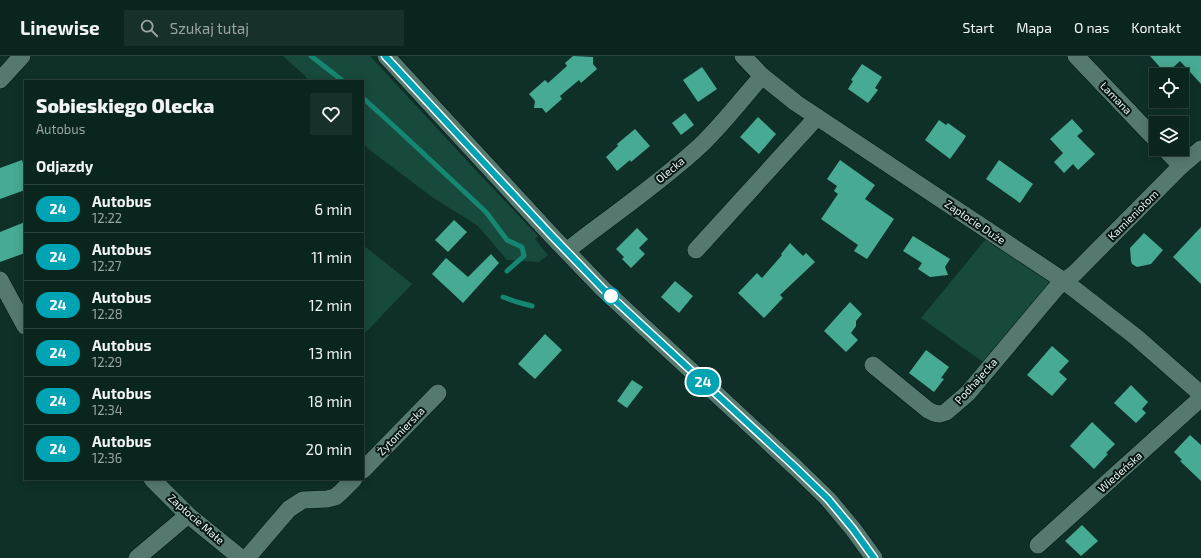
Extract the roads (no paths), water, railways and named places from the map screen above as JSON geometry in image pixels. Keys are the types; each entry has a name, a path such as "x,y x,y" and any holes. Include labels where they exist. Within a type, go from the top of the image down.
{"street":[{"path":"0,80 22,56"},
{"path":"386,56 603,289 828,499 853,529 874,558"},
{"name":"Zapłocie Duże","path":"743,56 762,76 790,99 1064,281 1136,337 1201,394"},
{"name":"Łamana","path":"1076,56 1149,133"},
{"name":"Olecka","path":"567,251 654,184 701,144 725,120 762,76"},
{"path":"696,250 817,117"},
{"name":"Kamieniołom","path":"1064,281 1079,269 1181,166 1201,149"},
{"path":"1172,156 1181,166"},
{"path":"0,280 24,323"},
{"name":"Podhajecka","path":"873,365 928,410 940,414 946,412 968,392 1064,281"},
{"name":"Żytomierska","path":"364,469 438,393"},
{"name":"Wiedeńska","path":"1038,545 1201,398"},
{"name":"Zapłocie Małe","path":"153,480 188,515 241,558"},
{"path":"247,558 289,509 303,500 328,499 334,497 353,480"},
{"path":"137,558 188,515"}],"waterway":[{"path":"311,56 342,80"},
{"path":"364,99 486,212 507,240 522,247 524,256 507,271"},
{"path":"503,297 532,306"}]}
